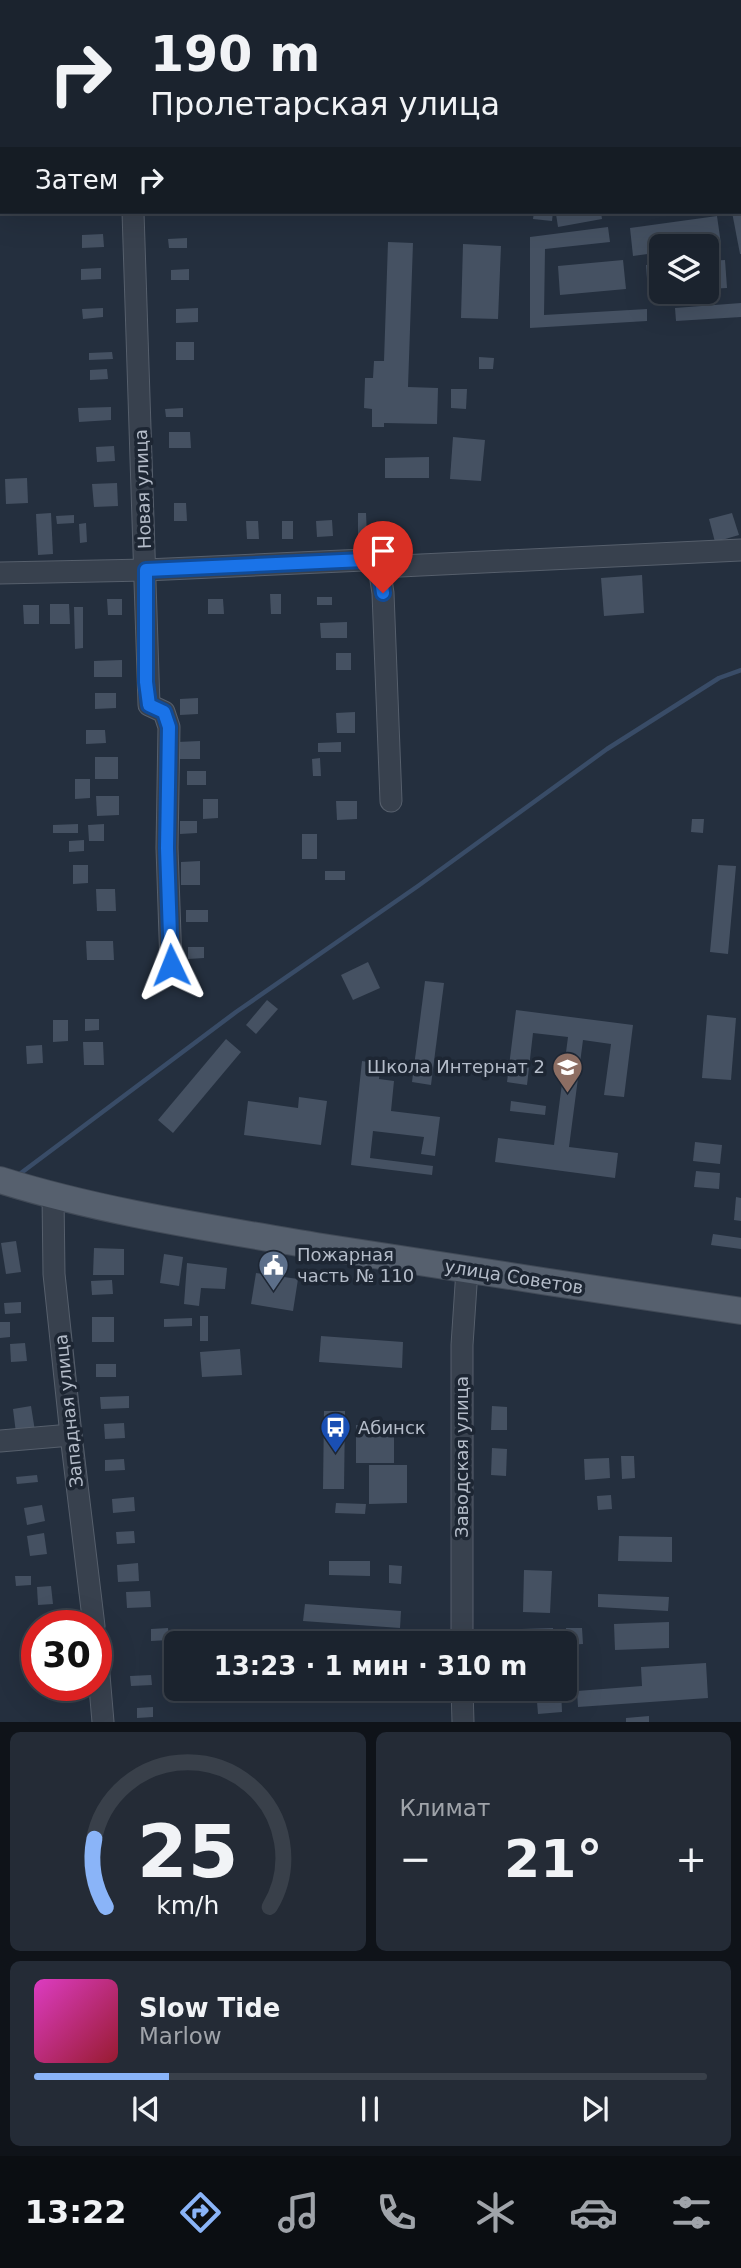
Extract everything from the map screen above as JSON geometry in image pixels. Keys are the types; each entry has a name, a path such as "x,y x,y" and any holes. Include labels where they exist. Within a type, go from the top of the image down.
{"main road":[{"name":"улица Советов","path":"0,1180 53,1195 211,1228 741,1311"}],"street":[{"name":"Новая улица","path":"134,214 146,570 146,682 149,705 164,712 169,727 167,848 171,965"},
{"path":"0,573 146,570 364,560 379,567 741,550"},
{"path":"379,567 383,593 391,802"},
{"name":"Западная улица","path":"53,1195 54,1274 92,1610"},
{"name":"Заводская улица","path":"462,1631 462,1345 467,1270"},
{"path":"0,1441 71,1435"},
{"path":"101,1701 103,1722"},
{"path":"462,1701 463,1722"}],"building":[{"path":"534,214 553,214 552,221 533,219"},
{"path":"556,214 601,214 602,219 558,227"},
{"path":"732,214 741,214 740,254"},
{"path":"717,216 721,244 719,234 649,234 649,254 633,256 630,228"},
{"path":"608,227 610,242 545,249 544,315 647,309 647,321 530,328 530,237"},
{"path":"103,234 104,247 82,248 82,235"},
{"path":"187,238 187,248 169,248 168,239"},
{"path":"388,242 413,243 408,387 438,388 437,424 384,423 384,427 372,427 372,409 364,408 365,378 373,378 374,361 384,361"},
{"path":"463,244 501,246 498,319 461,318"},
{"path":"623,260 626,289 560,295 558,266"},
{"path":"719,260 725,260 727,288 719,288"},
{"path":"646,265 649,265 649,293 648,293"},
{"path":"101,268 101,279 81,280 81,269"},
{"path":"189,269 189,280 171,280 171,270"},
{"path":"741,303 741,317 676,321 675,308"},
{"path":"103,308 103,317 83,319 82,309"},
{"path":"198,308 198,322 176,323 176,309"},
{"path":"176,342 194,342 194,360 176,360"},
{"path":"112,352 113,359 89,360 89,353"},
{"path":"479,357 494,358 493,369 479,369"},
{"path":"107,369 108,379 90,380 90,370"},
{"path":"451,389 467,389 466,409 451,408"},
{"path":"111,407 111,420 79,422 78,408"},
{"path":"183,408 183,417 166,417 165,409"},
{"path":"169,432 190,432 191,448 169,448"},
{"path":"453,437 485,440 481,481 450,479"},
{"path":"114,446 115,461 97,462 96,447"},
{"path":"429,457 429,478 385,478 385,458"},
{"path":"27,478 28,503 6,504 5,479"},
{"path":"117,483 118,506 94,507 92,484"},
{"path":"174,503 186,503 187,521 174,521"},
{"path":"51,513 53,554 38,555 36,514"},
{"path":"358,513 366,513 367,536 358,536"},
{"path":"732,513 739,535 715,542 709,519"},
{"path":"74,515 74,523 57,524 56,516"},
{"path":"332,520 333,536 317,537 316,521"},
{"path":"246,521 258,521 259,539 247,539"},
{"path":"282,521 293,521 293,539 282,539"},
{"path":"86,523 87,542 80,543 79,524"},
{"path":"642,575 644,613 604,616 601,578"},
{"path":"270,594 281,594 281,614 271,614"},
{"path":"317,597 332,597 332,605 317,605"},
{"path":"107,599 122,599 122,615 108,615"},
{"path":"208,599 223,599 224,614 208,614"},
{"path":"50,604 69,604 70,624 50,624"},
{"path":"23,605 39,605 39,624 24,624"},
{"path":"74,607 83,607 83,648 75,649"},
{"path":"347,622 347,638 321,638 320,623"},
{"path":"336,653 351,653 351,670 336,670"},
{"path":"122,660 122,677 94,677 94,661"},
{"path":"95,693 116,693 116,708 95,709"},
{"path":"198,698 198,714 180,715 180,699"},
{"path":"355,712 355,733 337,733 336,713"},
{"path":"86,730 105,730 106,743 86,744"},
{"path":"200,741 200,759 177,759 177,742"},
{"path":"341,742 341,752 318,752 318,743"},
{"path":"95,757 118,757 118,779 95,779"},
{"path":"320,758 321,776 313,776 312,759"},
{"path":"187,771 206,771 206,785 187,785"},
{"path":"75,779 90,779 90,798 75,799"},
{"path":"96,796 119,796 119,815 97,816"},
{"path":"203,799 218,799 218,818 203,819"},
{"path":"336,801 357,801 357,819 337,820"},
{"path":"692,819 704,819 703,833 691,832"},
{"path":"180,821 197,821 197,833 180,834"},
{"path":"78,824 78,833 53,833 53,825"},
{"path":"104,824 104,841 89,841 88,825"},
{"path":"302,834 317,834 317,859 302,859"},
{"path":"84,840 84,851 69,852 69,841"},
{"path":"200,861 200,885 181,885 181,862"},
{"path":"73,865 88,865 88,883 73,884"},
{"path":"718,865 736,866 728,954 710,952"},
{"path":"325,871 345,871 345,880 325,880"},
{"path":"96,889 115,889 116,911 97,911"},
{"path":"186,910 208,910 208,922 186,922"},
{"path":"86,941 113,941 114,960 87,960"},
{"path":"188,947 204,947 204,958 188,959"},
{"path":"368,962 380,988 353,1000 341,975"},
{"path":"425,981 444,983 431,1085 412,1082"},
{"path":"267,1000 278,1009 256,1034 246,1025"},
{"path":"516,1010 633,1025 624,1097 604,1095 611,1044 583,1040 569,1147 618,1153 615,1178 495,1162 498,1138 554,1145 568,1037 533,1033 527,1085 507,1082"},
{"path":"707,1015 736,1018 731,1080 702,1078"},
{"path":"85,1019 99,1019 99,1030 85,1031"},
{"path":"53,1020 68,1020 68,1041 53,1042"},
{"path":"226,1039 241,1052 173,1133 158,1120"},
{"path":"83,1042 103,1042 104,1065 84,1065"},
{"path":"42,1045 43,1063 27,1064 26,1046"},
{"path":"362,1061 381,1064 379,1079 394,1081 391,1111 440,1117 435,1156 421,1154 424,1137 373,1131 370,1158 433,1166 432,1175 351,1165"},
{"path":"299,1097 327,1101 321,1145 244,1135 248,1101 298,1108"},
{"path":"511,1101 546,1106 545,1115 510,1111"},
{"path":"695,1142 722,1145 720,1164 693,1161"},
{"path":"696,1171 720,1173 719,1189 694,1187"},
{"path":"736,1197 741,1198 741,1221 734,1220"},
{"path":"713,1234 741,1238 741,1249 711,1245"},
{"path":"16,1241 21,1272 6,1274 1,1243"},
{"path":"94,1248 124,1249 124,1275 93,1275"},
{"path":"164,1254 183,1257 179,1286 160,1283"},
{"path":"187,1263 227,1268 225,1289 201,1288 199,1306 184,1304"},
{"name":"Пожарная часть № 110","path":"256,1273 298,1279 293,1311 251,1304"},
{"path":"112,1280 113,1294 92,1295 91,1281"},
{"path":"21,1302 21,1313 5,1314 4,1303"},
{"path":"200,1316 208,1316 208,1341 200,1341"},
{"path":"92,1317 114,1317 114,1342 92,1342"},
{"path":"192,1318 192,1326 164,1327 164,1319"},
{"path":"0,1322 10,1322 10,1337 0,1338"},
{"path":"321,1336 403,1342 402,1368 319,1362"},
{"path":"25,1343 27,1361 11,1362 10,1344"},
{"path":"240,1349 242,1375 202,1377 200,1352"},
{"path":"96,1364 116,1364 116,1377 96,1377"},
{"path":"129,1396 129,1408 101,1409 100,1397"},
{"path":"31,1406 35,1431 16,1433 13,1409"},
{"path":"492,1406 507,1407 507,1430 491,1430"},
{"path":"324,1411 345,1411 344,1489 323,1489"},
{"path":"124,1423 125,1438 105,1439 104,1424"},
{"path":"356,1425 394,1425 394,1463 356,1463"},
{"path":"492,1448 507,1449 506,1476 491,1475"},
{"path":"621,1456 634,1456 635,1478 622,1479"},
{"path":"609,1458 610,1478 585,1480 584,1459"},
{"path":"124,1459 125,1470 105,1471 105,1460"},
{"path":"369,1465 407,1465 407,1503 369,1504"},
{"path":"37,1475 38,1482 17,1484 16,1477"},
{"path":"611,1495 612,1509 598,1510 597,1496"},
{"path":"134,1497 135,1511 113,1513 112,1499"},
{"path":"336,1503 366,1504 365,1514 335,1513"},
{"path":"42,1505 45,1521 27,1525 24,1508"},
{"path":"134,1531 135,1543 117,1544 116,1532"},
{"path":"44,1533 47,1554 30,1556 27,1536"},
{"path":"619,1536 672,1537 672,1562 618,1561"},
{"path":"329,1561 370,1561 370,1576 329,1575"},
{"path":"138,1563 139,1581 118,1582 117,1565"},
{"path":"389,1565 402,1566 401,1584 389,1583"},
{"path":"524,1570 552,1571 550,1613 523,1612"},
{"path":"15,1576 31,1576 31,1585 16,1586"},
{"path":"51,1586 53,1604 38,1605 37,1587"},
{"path":"150,1591 151,1607 127,1608 126,1592"},
{"path":"598,1594 669,1597 668,1611 598,1607"},
{"path":"305,1604 401,1611 400,1628 303,1621"},
{"path":"669,1622 669,1648 615,1650 614,1624"},
{"path":"168,1628 168,1631 164,1631 164,1640 151,1641 151,1629"},
{"path":"553,1628 553,1631 521,1631"},
{"path":"566,1628 582,1628 583,1644 577,1644 577,1631 566,1631"},
{"path":"706,1663 708,1698 578,1707 577,1691 642,1686 641,1667"},
{"path":"151,1675 152,1685 131,1686 130,1676"},
{"path":"537,1701 562,1701 562,1712 538,1714"},
{"path":"153,1707 153,1717 137,1718 137,1708"},
{"path":"649,1716 649,1722 626,1722 626,1718"}],"waterway":[{"path":"17,1176 236,1012 418,886 607,749 719,678 741,670"}],"place":[{"name":"Школа Интернат 2","path":"568,1094"},
{"name":"Пожарная часть № 110","path":"274,1292"},
{"name":"Абинск","path":"335,1455"}],"route":[{"path":"171,965 167,848 169,727 164,712 149,705 146,682 146,570 364,560 379,567 383,593"}]}
